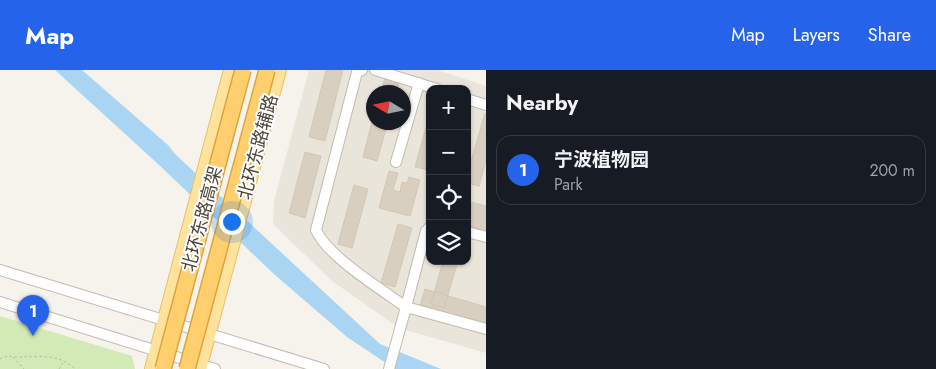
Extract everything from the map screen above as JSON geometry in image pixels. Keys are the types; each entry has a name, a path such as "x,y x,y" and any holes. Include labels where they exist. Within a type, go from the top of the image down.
{"highway":[{"name":"北环东路高架","path":"163,369 243,70"},
{"name":"北环东路高架","path":"195,368 267,70"}],"main road":[{"path":"152,369 231,70"},
{"name":"北环东路辅路","path":"195,368 208,333 279,70"}],"street":[{"path":"362,70 357,72 316,230 319,239 355,271 406,307 486,330"},
{"path":"375,70 426,85"},
{"path":"396,162 420,83"},
{"path":"471,101 486,105"},
{"path":"389,369 426,231"},
{"path":"471,233 486,237"},
{"path":"0,270 324,369"},
{"path":"0,302 157,352 195,368 215,369"}],"path":[{"path":"0,359 12,356 21,358 43,355 64,362 75,369"},
{"path":"12,356 24,369"},
{"path":"59,369 64,362"}],"shaded area":[{"path":"309,70 437,70 486,86 486,353 399,328 332,281 273,224 274,201"}],"green space":[{"path":"0,316 132,356 135,369 0,369"}],"water":[{"path":"55,70 82,70 168,145 176,155 380,344 441,369 395,369 347,337 275,275"}],"building":[{"path":"326,70 343,70 325,141 309,137"},
{"path":"385,78 399,82 398,85 383,85"},
{"path":"485,113 486,161 479,186 471,184 471,161"},
{"path":"426,127 426,169 415,167"},
{"path":"370,130 386,130 377,161 363,157"},
{"path":"305,152 321,156 305,218 289,213"},
{"path":"389,171 398,173 393,190 400,192 402,182 407,183 409,177 420,180 410,216 379,208"},
{"path":"354,185 368,189 352,248 338,244"},
{"path":"471,202 486,206 486,231 471,226"},
{"path":"398,224 412,228 395,287 381,283"},
{"path":"442,265 457,265 444,308 431,304"},
{"path":"425,289 486,307 486,326 420,306"}],"place":[{"name":"宁波植物园","path":"33,336"}]}
